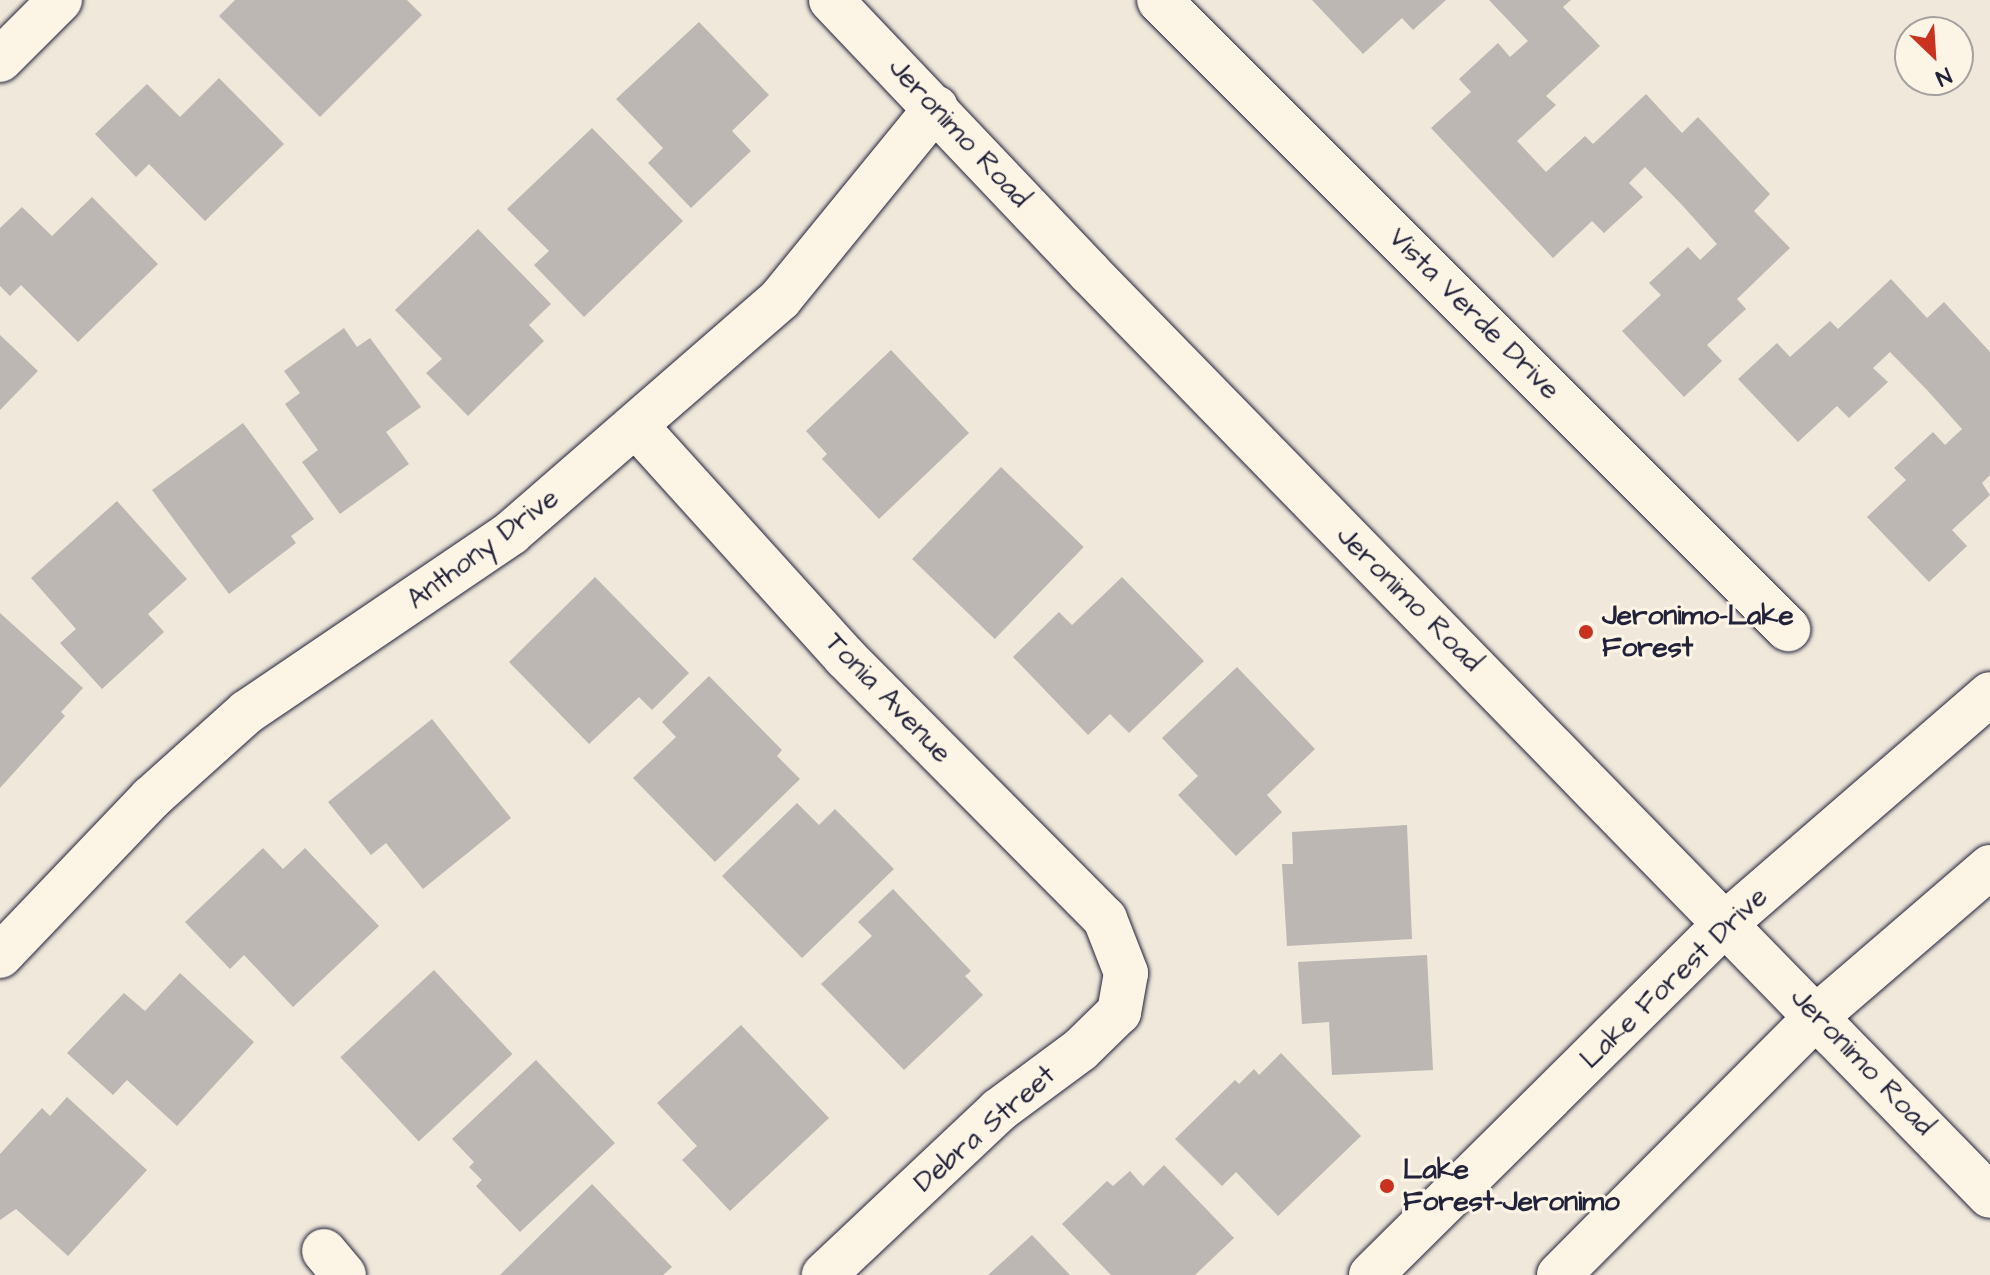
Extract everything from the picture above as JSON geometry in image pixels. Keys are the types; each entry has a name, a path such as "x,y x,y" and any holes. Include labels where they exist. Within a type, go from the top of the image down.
{"street":[{"path":"0,60 60,0"},
{"name":"Jeronimo Road","path":"831,0 1112,296 1818,1015 1990,1196"},
{"name":"Vista Verde Drive","path":"1159,0 1788,629"},
{"name":"Anthony Drive","path":"0,956 151,798 247,712 511,533 638,428 780,299 936,108"},
{"name":"Tonia Avenue","path":"638,428 845,657 1105,919 1126,973"},
{"name":"Lake Forest Drive","path":"1371,1275 1727,922 1990,694"},
{"path":"1559,1275 1818,1015 1990,867"},
{"name":"Debra Street","path":"824,1275 999,1110 1080,1050 1109,1022 1119,1012 1126,973"}],"building":[{"path":"235,0 407,0 422,15 320,117 219,16"},
{"path":"1312,0 1446,0 1413,30 1402,18 1363,54"},
{"path":"1489,0 1571,0 1563,7 1600,46 1546,96 1556,105 1517,141 1546,172 1585,136 1593,144 1646,94 1682,133 1698,117 1770,194 1754,211 1790,248 1737,299 1746,309 1707,345 1722,361 1684,397 1622,331 1661,295 1649,283 1688,247 1700,260 1717,244 1682,205 1645,167 1629,183 1643,197 1604,233 1592,221 1553,258 1431,128 1471,92 1459,79 1498,43 1510,57 1528,41"},
{"path":"699,22 769,95 732,131 751,151 691,208 648,163 663,148 616,99"},
{"path":"219,78 284,144 205,221 149,164 136,177 95,134 147,84 180,117"},
{"path":"592,128 683,221 584,317 534,265 549,251 507,209"},
{"path":"92,197 158,264 78,342 21,285 10,296 0,286 0,228 22,207 52,236"},
{"path":"478,229 551,304 529,325 544,341 468,416 426,373 442,359 395,310"},
{"path":"1891,279 1927,318 1944,302 1990,352 1990,475 1982,483 1990,495 1952,530 1967,546 1929,582 1867,517 1906,480 1894,468 1933,432 1945,445 1962,429 1927,390 1890,352 1873,368 1888,382 1849,418 1837,406 1798,442 1738,379 1777,343 1790,357 1830,321 1838,329"},
{"path":"344,328 357,347 370,338 421,407 386,432 409,464 340,514 302,462 318,450 285,404 300,393 284,371"},
{"path":"0,335 38,371 0,410"},
{"path":"891,350 969,433 879,519 822,459 827,454 806,431"},
{"path":"243,423 314,519 291,536 296,543 229,594 152,490"},
{"path":"1001,467 1084,547 995,639 912,559"},
{"path":"117,501 187,579 148,614 164,632 102,689 60,643 76,629 31,578"},
{"path":"595,577 689,673 652,710 639,697 589,744 509,662"},
{"path":"1122,577 1204,661 1129,733 1110,714 1088,735 1013,657 1059,612 1072,625"},
{"path":"0,613 83,688 61,712 65,716 0,788"},
{"path":"1237,667 1315,749 1267,795 1282,812 1236,856 1178,795 1198,776 1162,738"},
{"path":"709,676 782,750 777,756 800,779 715,862 633,778 676,737 662,722"},
{"path":"432,719 511,818 423,889 386,843 371,855 328,802"},
{"path":"797,803 819,825 835,809 894,869 802,958 722,876"},
{"path":"1407,825 1412,939 1287,946 1282,864 1293,864 1292,832"},
{"path":"263,848 283,869 305,848 379,926 293,1007 244,955 230,969 185,922"},
{"path":"893,889 971,971 965,976 983,995 904,1070 821,984 872,936 858,922"},
{"path":"1427,955 1433,1070 1332,1075 1329,1022 1302,1024 1298,962"},
{"path":"434,970 512,1054 419,1141 340,1057"},
{"path":"180,973 254,1042 177,1126 127,1080 113,1095 67,1053 124,993 145,1011"},
{"path":"741,1025 829,1118 730,1211 682,1160 697,1146 657,1103"},
{"path":"1281,1053 1361,1136 1278,1216 1236,1172 1222,1186 1175,1139 1235,1080 1239,1084 1254,1069 1259,1075"},
{"path":"536,1060 615,1143 520,1232 476,1186 482,1180 469,1167 474,1162 452,1139"},
{"path":"67,1097 147,1170 68,1256 16,1209 0,1220 0,1154 42,1108 50,1116"},
{"path":"1164,1165 1234,1238 1195,1275 1111,1275 1062,1224 1107,1181 1113,1186 1130,1171 1143,1186"},
{"path":"592,1184 672,1267 663,1275 500,1275"},
{"path":"1032,1235 1070,1275 988,1275"}],"place":[{"name":"Jeronimo-Lake Forest","path":"1586,632"},
{"name":"Lake Forest-Jeronimo","path":"1387,1186"}]}
